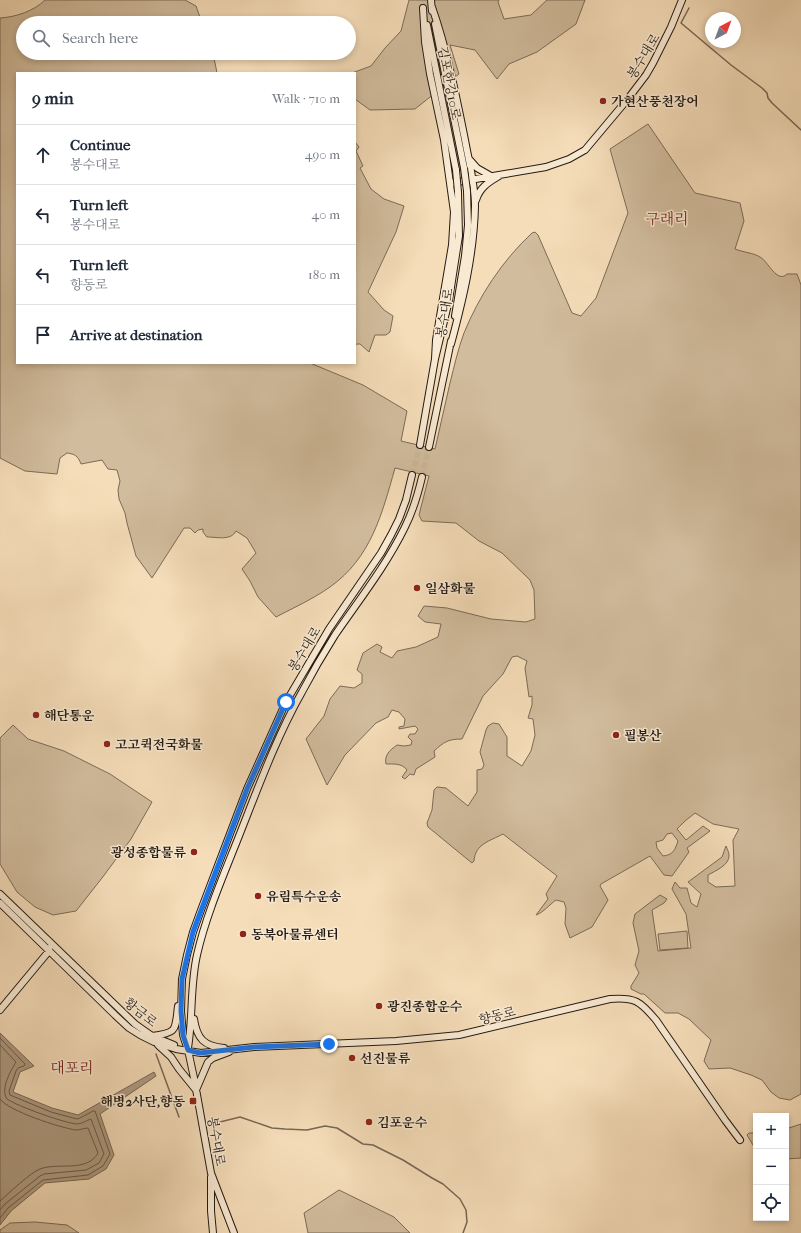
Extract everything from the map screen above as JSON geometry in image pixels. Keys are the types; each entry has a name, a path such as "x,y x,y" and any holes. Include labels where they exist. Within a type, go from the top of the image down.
{"street":[{"name":"김포한강10로","path":"422,0 456,170"},
{"name":"김포한강10로","path":"430,0 464,168"},
{"name":"봉수대로","path":"450,183 549,166 569,159 585,150 646,75 672,28 682,0"},
{"path":"432,7 446,54 468,156 475,205"},
{"path":"423,8 425,42 454,212 452,245 440,310 435,359"},
{"path":"468,156 477,168 491,176"},
{"name":"봉수대로","path":"429,447 451,344 466,248 468,225 467,191 464,168"},
{"name":"봉수대로","path":"420,445 435,359 449,300 459,236 456,170"},
{"path":"451,344 462,303 472,251 476,199 480,189 484,185 501,174"},
{"name":"봉수대로","path":"234,1233 211,1173 188,1050 183,1035 181,1011 182,979 193,932 247,789 286,702 329,629 381,553 391,535 406,500 412,475"},
{"name":"봉수대로","path":"188,1050 191,1031 192,992 197,954 204,930 266,767 284,726 334,637 384,563 397,541 409,518 422,477"},
{"name":"황금로","path":"0,894 135,1024 153,1039"},
{"name":"황금로","path":"0,903 120,1020 140,1035 176,1049 188,1050"},
{"path":"0,1010 49,951 50,943"},
{"path":"182,979 174,1029 170,1033 153,1039 171,1057 196,1090 208,1062 213,1058 238,1049"},
{"path":"192,992 194,1021 200,1038 207,1044 238,1049"},
{"name":"향동로","path":"188,1050 200,1053 254,1047 410,1041 459,1035 610,999 620,998 633,1000 646,1008 656,1020 740,1140"},
{"path":"211,1173 211,1211 213,1233"}],"shaded area":[{"path":"45,0 185,0 196,6 200,16 16,16 16,60 214,60 217,72 16,72 16,364 312,364 363,385 407,411 401,441 435,449 456,358 470,319 484,292 501,267 532,233 535,232 538,235 572,313 581,316 596,298 628,213 610,149 648,124 695,193 740,203 744,221 735,249 755,254 760,257 776,274 780,276 797,274 801,285 801,1094 790,1100 779,1098 771,1092 762,1080 751,1075 730,1068 709,1069 704,1061 711,1040 689,1019 678,1013 665,1013 644,994 631,989 631,986 639,973 635,965 639,951 633,923 635,914 660,895 667,899 664,903 652,910 658,951 691,948 686,914 672,889 675,882 680,888 687,888 691,903 697,907 701,894 688,882 722,857 726,846 729,859 725,865 708,875 708,882 716,887 735,886 733,840 739,829 713,824 695,813 677,829 686,840 703,826 710,831 687,848 689,852 672,876 664,875 650,856 601,884 600,886 608,900 592,927 570,938 565,924 566,908 564,902 556,900 536,915 548,899 546,894 557,876 503,834 488,841 480,847 472,863 428,827 427,823 432,810 434,790 437,787 446,788 468,806 477,792 477,770 482,769 484,765 480,752 488,726 493,723 499,724 507,737 507,756 522,766 531,751 535,735 533,719 528,718 532,705 532,696 529,697 525,668 527,661 517,656 512,657 503,674 483,696 462,739 450,740 441,745 434,751 435,757 416,769 414,775 410,774 405,779 402,777 407,770 403,766 397,764 386,764 386,758 390,751 397,745 411,745 412,741 408,737 410,734 415,734 418,729 415,726 399,729 399,727 404,726 405,719 399,712 392,710 388,717 376,723 345,755 327,785 306,739 324,716 330,699 340,686 354,688 362,683 362,674 357,670 363,653 377,644 382,647 380,652 392,658 397,651 416,647 438,637 441,624 425,622 418,616 424,606 447,608 491,619 526,622 535,619 534,590 530,580 502,553 479,541 456,523 422,521 419,515 429,476 395,468 380,518 365,549 356,563 330,587 276,617 258,597 242,569 256,553 247,538 236,531 231,536 219,538 207,537 203,532 203,529 198,530 195,533 190,528 184,528 152,578 136,556 125,513 119,499 118,490 120,481 117,470 108,469 102,460 81,464 76,456 67,453 60,458 57,474 25,471 0,458 0,18 24,13 36,7","holes":["672,833 678,841 673,852 663,856 657,848 656,842 663,840 667,834"]},
{"path":"409,0 499,0 498,2 504,19 531,15 547,0 585,0 576,24 537,52 509,64 497,79 475,50 450,45 459,74 415,109 370,110 356,100 356,72 355,72 371,66 401,31"},
{"path":"356,143 359,147 356,151"},
{"path":"356,151 363,166 360,168 371,189 384,199 404,206 396,232 368,292 384,310 393,316 390,332 386,335 375,335 369,352 360,344 357,344"},
{"path":"13,725 28,739 64,751 110,774 152,802 131,839 76,911 53,915 35,907 17,892 0,864 0,738"},
{"path":"687,931 688,948 660,950 658,934"},
{"path":"801,1124 801,1158 789,1159 789,1128"},
{"path":"749,1133 753,1133 753,1145 747,1135"},
{"path":"339,1190 394,1217 410,1233 308,1233 304,1213"},
{"path":"35,1222 67,1225 79,1233 0,1233 0,1230 10,1223"}],"water":[{"path":"0,1033 34,1066 20,1072 13,1092 52,1108 78,1115 154,1072 156,1076 100,1114 114,1155 106,1169 89,1179 45,1183 11,1211 0,1225"}],"waterway":[{"path":"689,8 681,23 731,65 762,88 767,93 768,98 772,103 801,130"},
{"path":"156,1054 179,1117"},
{"path":"216,1123 240,1117 272,1128 307,1130 325,1126 337,1128 363,1144 373,1145 403,1160 443,1184 460,1199 466,1210 467,1222 463,1233"}],"tunnel":[{"path":"412,475 420,445"},
{"path":"422,477 429,447"}],"place":[{"name":"가현산풍천장어","path":"603,101"},
{"name":"일삼화물","path":"417,588"},
{"name":"해단통운","path":"36,715"},
{"name":"필봉산","path":"616,735"},
{"name":"고고퀵전국화물","path":"107,744"},
{"name":"광성종합물류","path":"194,852"},
{"name":"유림특수운송","path":"258,896"},
{"name":"동북아물류센터","path":"243,934"},
{"name":"광진종합운수","path":"379,1006"},
{"name":"선진물류","path":"352,1058"},
{"name":"해병2사단,향동","path":"193,1101"},
{"name":"김포운수","path":"369,1122"}],"district":[{"name":"구래리","path":"667,219"},
{"name":"대포리","path":"72,1068"}],"route":[{"path":"286,702 247,789 193,932 182,979 181,1011 183,1035 188,1050 200,1053 254,1047 329,1044"}]}
